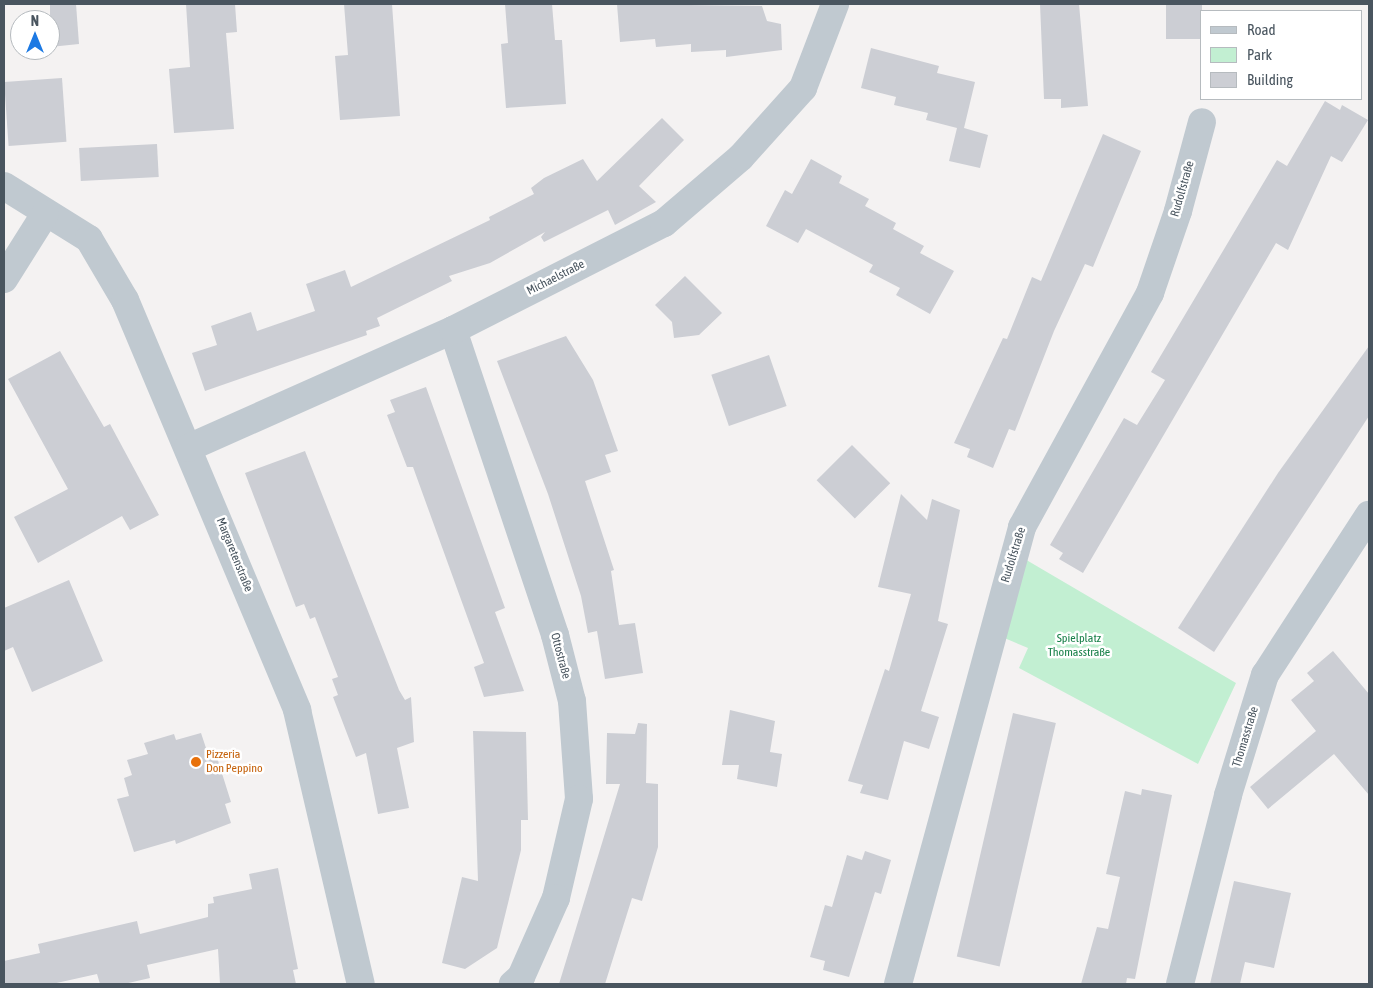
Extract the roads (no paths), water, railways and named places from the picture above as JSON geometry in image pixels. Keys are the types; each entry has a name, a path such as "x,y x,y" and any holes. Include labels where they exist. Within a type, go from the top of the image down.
{"street":[{"name":"Michaelstraße","path":"188,448 453,330 664,224 741,157 803,88 835,4"},
{"name":"Rudolfstraße","path":"898,984 1022,527 1150,293 1178,211 1202,122"},
{"name":"Margaretenstraße","path":"4,186 45,214 89,239 125,300 297,710 361,984"},
{"path":"4,279 45,214"},
{"name":"Ottostraße","path":"453,330 555,635 572,701 578,804 556,898 521,977 513,984"},
{"name":"Thomasstraße","path":"1180,984 1228,795 1264,675 1369,515"}],"place":[{"name":"Pizzeria Don Peppino","path":"196,762"}],"park label":[{"name":"Spielplatz Thomasstraße","path":"1079,646"}]}
